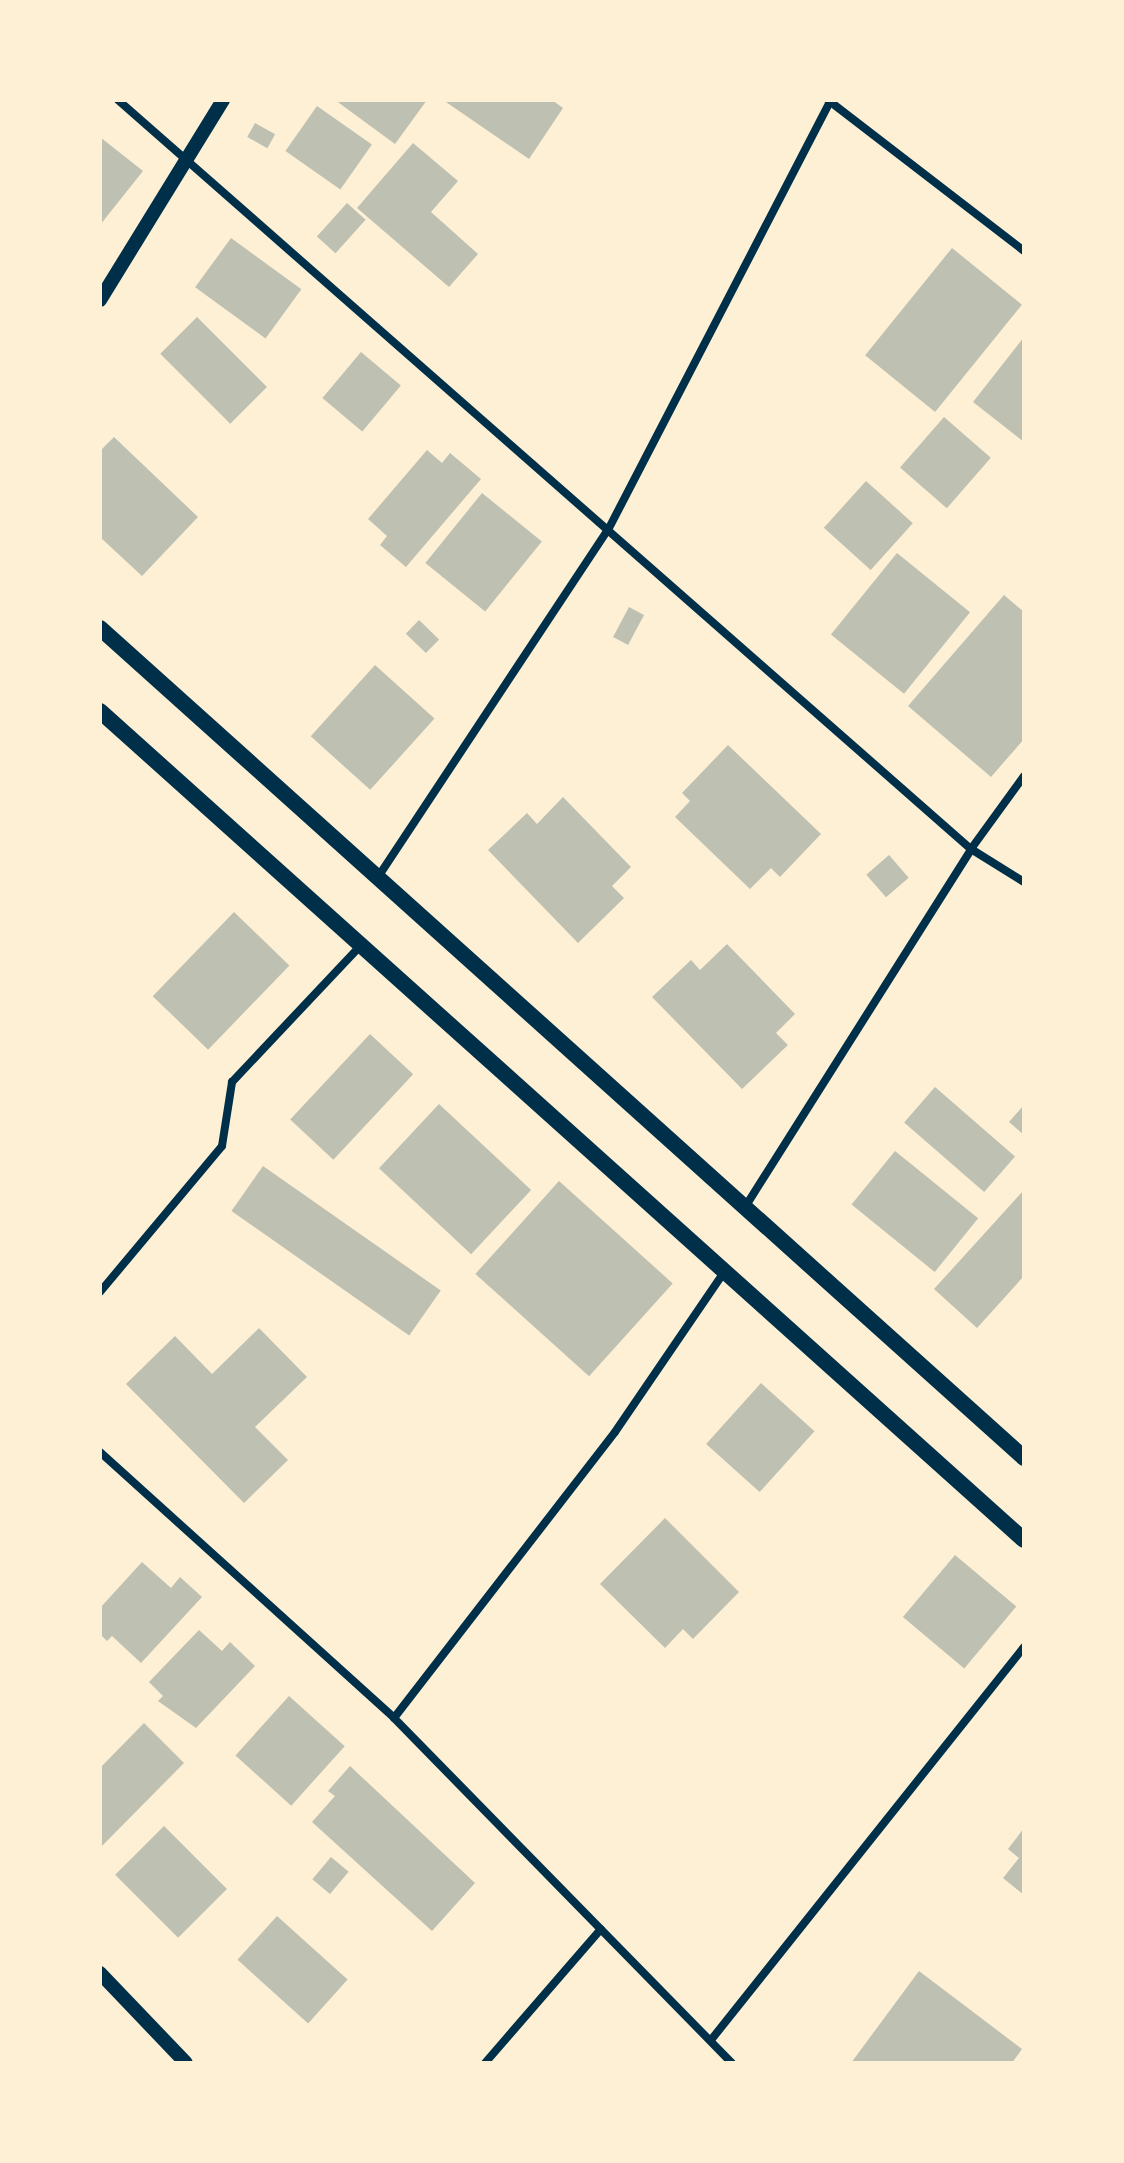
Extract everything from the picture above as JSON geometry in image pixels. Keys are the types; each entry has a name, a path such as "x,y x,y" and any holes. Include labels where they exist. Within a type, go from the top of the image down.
{"main road":[{"path":"100,628 747,1204 1024,1458"},
{"path":"100,711 1024,1540"}],"street":[{"path":"118,100 971,849 1024,882"},
{"path":"100,300 189,162 223,100"},
{"path":"378,877 608,530 829,101 1024,251"},
{"path":"747,1204 971,849 1024,776"},
{"path":"100,1292 222,1146 232,1082 361,945"},
{"path":"394,1718 615,1432 724,1272"},
{"path":"100,1452 394,1718 732,2063"},
{"path":"711,2040 1024,1647"},
{"path":"485,2063 601,1929"},
{"path":"100,1973 186,2063"}],"building":[{"path":"335,100 427,100 395,144"},
{"path":"443,100 552,100 563,108 529,159"},
{"path":"317,106 372,144 340,189 285,151"},
{"path":"255,123 275,134 267,148 247,137"},
{"path":"100,137 143,171 100,225"},
{"path":"413,143 458,181 431,212 478,254 449,287 357,208"},
{"path":"347,203 366,220 335,253 317,236"},
{"path":"231,238 301,289 266,338 195,287"},
{"path":"952,248 1022,305 935,412 865,355"},
{"path":"197,317 267,387 230,424 160,354"},
{"path":"1024,337 1024,442 973,402"},
{"path":"361,352 401,385 362,431 322,398"},
{"path":"944,417 991,458 947,508 900,468"},
{"path":"114,437 198,517 142,576 100,537 100,451"},
{"path":"427,450 442,463 450,453 481,479 406,567 380,545 387,536 368,519"},
{"path":"866,481 913,523 871,570 824,528"},
{"path":"482,493 542,541 485,611 425,563"},
{"path":"897,553 970,612 904,694 831,635"},
{"path":"1004,595 1024,612 1024,739 991,777 908,706"},
{"path":"629,607 644,615 628,645 613,637"},
{"path":"419,620 439,639 426,653 406,634"},
{"path":"375,665 434,719 370,790 311,736"},
{"path":"728,745 821,834 780,877 771,868 750,889 675,817 690,801 682,793"},
{"path":"563,797 631,867 612,886 624,898 578,943 488,850 527,813 537,824"},
{"path":"889,855 909,878 886,897 866,875"},
{"path":"234,912 289,965 208,1050 153,996"},
{"path":"727,944 795,1014 776,1033 788,1045 742,1089 652,997 691,960 700,970"},
{"path":"370,1034 413,1074 333,1160 290,1120"},
{"path":"935,1087 1015,1157 984,1192 904,1122"},
{"path":"439,1104 531,1190 471,1254 379,1168"},
{"path":"1024,1105 1024,1135 1009,1122"},
{"path":"895,1151 978,1218 935,1272 852,1205"},
{"path":"263,1166 441,1290 409,1336 231,1211"},
{"path":"559,1181 673,1283 589,1376 475,1274"},
{"path":"1024,1190 1024,1276 977,1328 934,1289"},
{"path":"259,1328 307,1377 255,1427 288,1460 244,1503 126,1384 175,1336 212,1374"},
{"path":"761,1383 815,1431 760,1492 706,1444"},
{"path":"665,1518 739,1592 693,1639 683,1629 665,1648 600,1584"},
{"path":"955,1555 1016,1606 964,1668 903,1617"},
{"path":"142,1562 171,1588 180,1577 202,1597 141,1663 112,1636 107,1641 100,1634 100,1608"},
{"path":"199,1630 222,1651 230,1642 255,1666 196,1728 158,1701 163,1696 149,1682"},
{"path":"289,1696 345,1746 291,1806 235,1755"},
{"path":"144,1723 184,1763 100,1848 100,1768"},
{"path":"350,1766 475,1883 432,1931 312,1822 335,1796 328,1791"},
{"path":"164,1826 227,1889 178,1938 115,1875"},
{"path":"1024,1828 1024,1895 1003,1878 1019,1858 1008,1849"},
{"path":"331,1857 349,1872 330,1894 312,1879"},
{"path":"277,1916 348,1980 308,2023 238,1960"},
{"path":"919,1971 1022,2049 1012,2063 851,2063"}]}
